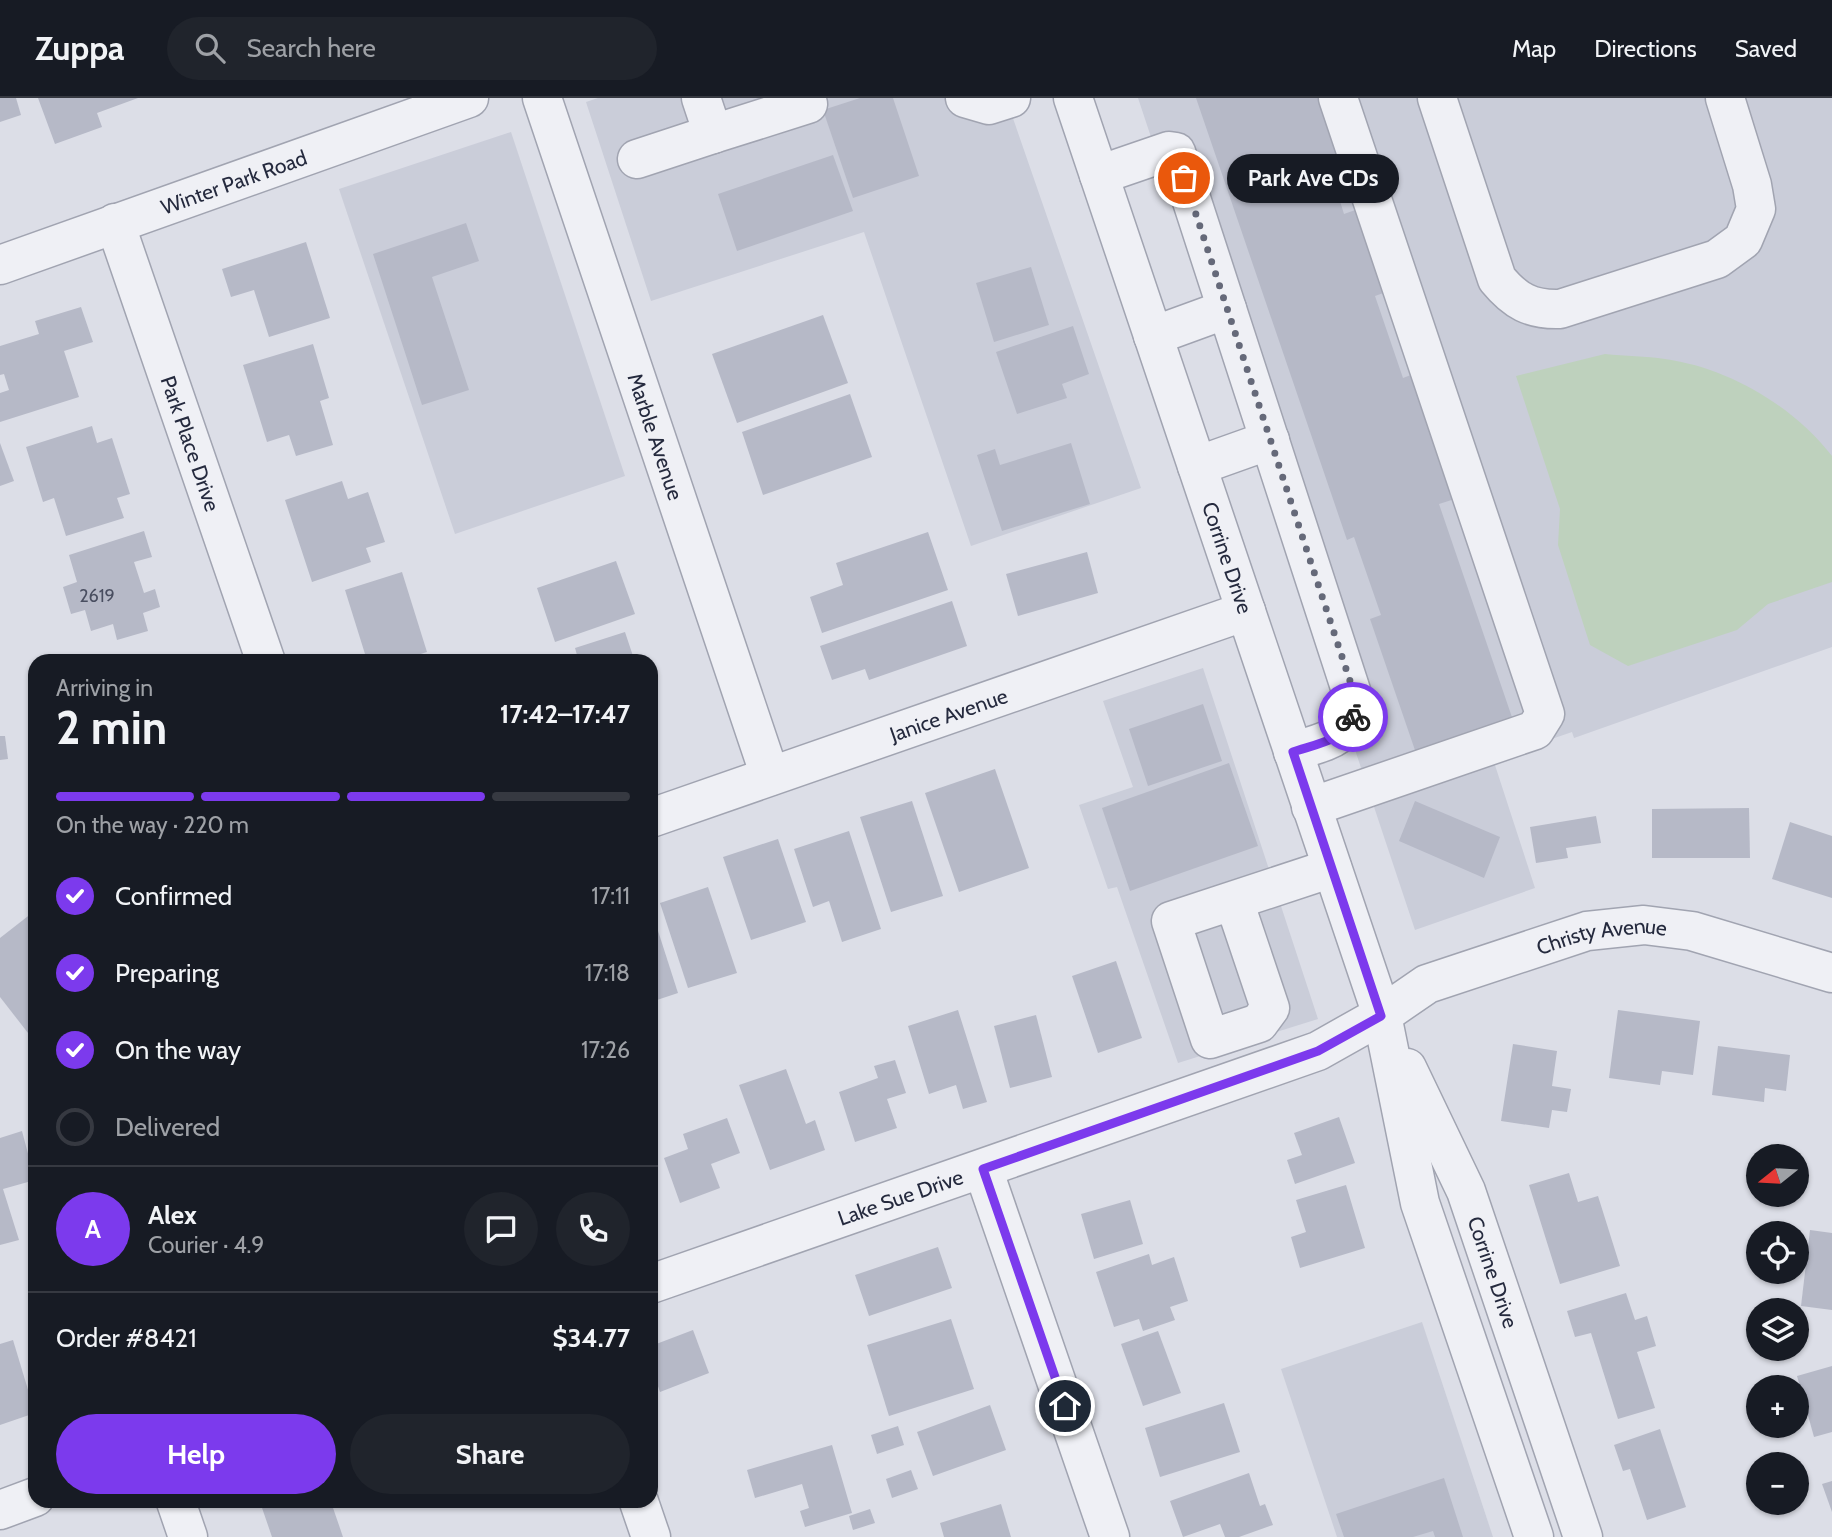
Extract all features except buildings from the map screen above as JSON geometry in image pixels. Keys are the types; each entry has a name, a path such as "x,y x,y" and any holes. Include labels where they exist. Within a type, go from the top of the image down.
{"street":[{"name":"Winter Park Road","path":"0,265 469,98"},
{"name":"Marble Avenue","path":"542,98 770,776"},
{"path":"701,98 713,134"},
{"path":"965,98 989,105 1011,98"},
{"name":"Corrine Drive","path":"1073,98 1381,1016 1420,1203 1534,1537"},
{"path":"1311,807 1535,730 1545,714 1338,98"},
{"path":"1437,98 1497,279 1510,295 1528,306 1544,310 1560,309 1717,259 1743,240 1756,209 1752,185 1724,98"},
{"path":"637,159 808,104"},
{"path":"1099,175 1169,151 1176,152 1356,706 1352,724 1339,736 1293,752"},
{"name":"Park Place Drive","path":"115,223 263,654"},
{"path":"1153,337 1227,309"},
{"path":"1197,466 1270,440"},
{"name":"Janice Avenue","path":"658,816 1245,611"},
{"path":"1234,901 1332,868"},
{"name":"Christy Avenue","path":"1381,1016 1427,984 1587,931 1644,925 1692,930 1832,973"},
{"name":"Corrine Drive","path":"1381,1016 1466,1191 1583,1537"},
{"name":"Lake Sue Drive","path":"658,1282 1318,1051 1381,1016"},
{"path":"983,1169 1110,1537"},
{"path":"0,1510 28,1500"},
{"path":"178,1508 188,1537"},
{"path":"641,1508 651,1537"}],"shaded area":[{"path":"598,98 1006,98 1141,488 971,546 864,232 651,301 586,102"},
{"path":"1138,98 1832,98 1832,647 1574,738 1572,732 1493,759 1535,888 1415,930"},
{"path":"511,132 625,476 455,534 339,189"},
{"path":"1203,668 1318,1019 1178,1063 1117,887 1108,889 1079,805 1133,787 1103,701"},
{"path":"1422,1322 1493,1537 1337,1537 1281,1369"}],"green space":[{"path":"1605,354 1665,359 1713,371 1736,380 1779,406 1816,438 1832,456 1832,582 1768,604 1737,630 1628,666 1590,645 1558,545 1560,509 1516,376"}],"way so far":[{"path":"1184,178 1351,684 1356,706 1353,717"}],"place":[{"name":"Park Ave CDs","path":"1184,178"}],"route":[{"path":"1065,1406 983,1169 1318,1051 1381,1016 1293,752 1339,736 1352,724 1353,717"}]}
